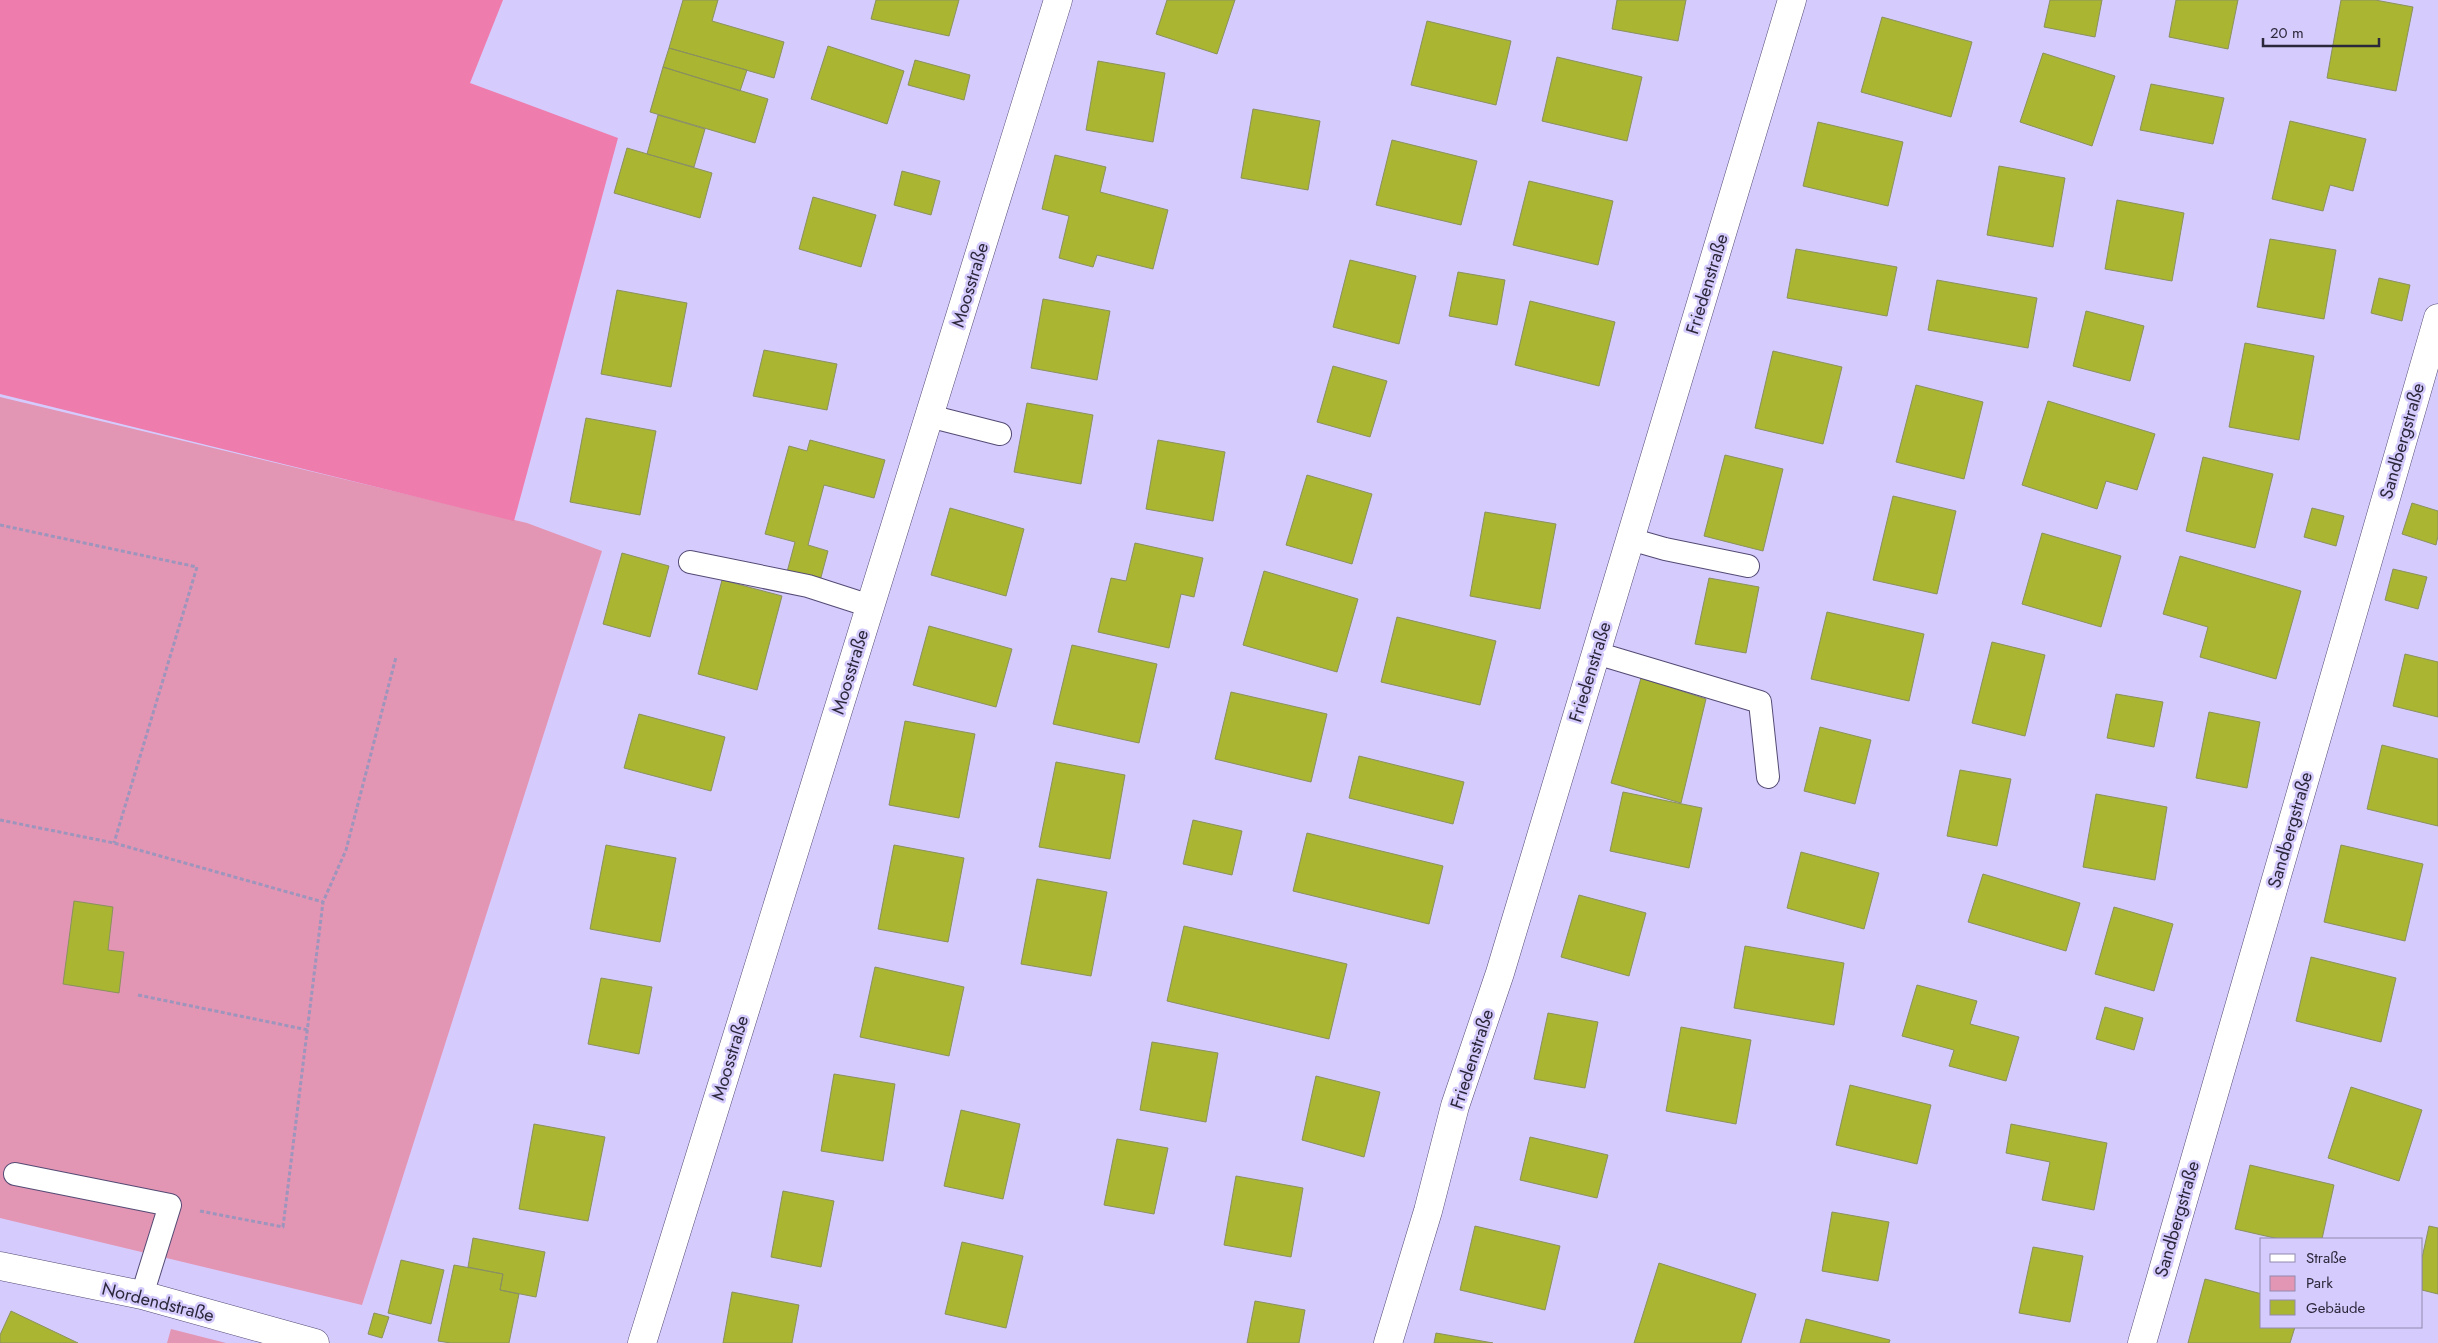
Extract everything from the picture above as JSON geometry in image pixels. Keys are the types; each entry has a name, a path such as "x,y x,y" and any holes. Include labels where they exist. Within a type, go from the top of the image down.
{"street":[{"name":"Moosstraße","path":"642,1343 1058,0"},
{"name":"Friedenstraße","path":"1388,1343 1428,1211 1455,1106 1500,972 1792,0"},
{"name":"Sandbergstraße","path":"2142,1343 2438,318"},
{"name":"Nordendstraße","path":"0,1266 142,1296 315,1343"}],"lane":[{"path":"929,416 1000,434"},
{"path":"1630,539 1665,549 1748,566"},
{"path":"690,562 808,586 870,606"},
{"path":"1596,653 1760,702 1768,777"},
{"path":"14,1174 170,1205 142,1296"}],"path":[{"path":"0,525 197,567 114,843"},
{"path":"170,1205 283,1227 323,902 346,850 396,657"},
{"path":"0,820 114,843 323,902"},
{"path":"138,995 308,1030"}],"green space":[{"path":"0,397 527,523 602,551 362,1305 0,1218"},
{"path":"171,1329 226,1343 167,1343"}],"shaded area":[{"path":"0,0 503,0 470,83 618,138 514,521 0,394"}],"building":[{"path":"683,0 718,0 712,21 784,42 774,78 669,48"},
{"path":"876,0 959,0 949,36 871,19"},
{"path":"1167,0 1235,0 1217,54 1156,34"},
{"path":"1617,0 1686,0 1678,41 1612,29"},
{"path":"2050,0 2102,0 2095,37 2044,27"},
{"path":"2176,0 2238,0 2228,49 2169,37"},
{"path":"2341,0 2375,0 2413,7 2396,91 2327,78"},
{"path":"1882,17 1972,42 1951,117 1861,92"},
{"path":"1427,21 1511,41 1496,105 1411,85"},
{"path":"828,46 904,71 887,124 811,99"},
{"path":"669,48 747,70 740,91 663,67"},
{"path":"2043,53 2115,76 2092,146 2020,122"},
{"path":"1557,57 1642,77 1627,141 1542,121"},
{"path":"915,60 970,75 964,100 908,85"},
{"path":"1098,61 1165,73 1153,142 1086,130"},
{"path":"663,67 768,99 755,143 650,112"},
{"path":"2151,84 2224,98 2213,144 2140,130"},
{"path":"1253,109 1320,121 1308,190 1241,178"},
{"path":"658,115 705,129 694,167 647,154"},
{"path":"2290,121 2366,139 2353,191 2330,185 2323,211 2272,199"},
{"path":"1818,122 1903,142 1888,206 1803,186"},
{"path":"1392,140 1477,161 1461,225 1376,205"},
{"path":"627,148 712,173 700,218 614,193"},
{"path":"1055,155 1106,167 1100,192 1168,210 1153,269 1097,255 1093,267 1059,258 1069,216 1042,209"},
{"path":"1999,166 2065,178 2053,247 1987,235"},
{"path":"902,171 940,181 931,215 894,205"},
{"path":"1529,181 1613,201 1598,265 1513,245"},
{"path":"813,197 876,215 861,267 799,249"},
{"path":"2117,200 2184,213 2172,281 2105,269"},
{"path":"2270,239 2336,250 2324,319 2257,307"},
{"path":"1796,249 1897,267 1887,316 1787,298"},
{"path":"1350,260 1416,276 1399,344 1333,327"},
{"path":"1458,272 1505,280 1497,325 1449,316"},
{"path":"2379,278 2410,285 2402,321 2371,313"},
{"path":"1937,280 2037,298 2028,348 1928,330"},
{"path":"617,290 687,303 671,387 601,374"},
{"path":"1043,299 1110,311 1097,380 1031,368"},
{"path":"1530,301 1615,322 1599,386 1515,365"},
{"path":"2086,311 2144,326 2130,381 2073,366"},
{"path":"2245,343 2314,356 2299,440 2229,427"},
{"path":"764,350 837,364 827,410 753,396"},
{"path":"1773,351 1842,367 1823,444 1755,428"},
{"path":"1333,366 1387,381 1370,437 1317,422"},
{"path":"1916,385 1983,402 1964,479 1896,462"},
{"path":"2048,401 2155,434 2137,490 2106,481 2097,509 2022,485"},
{"path":"1027,403 1093,415 1081,484 1014,472"},
{"path":"586,418 656,431 640,515 570,502"},
{"path":"810,440 885,460 874,498 824,485 808,545 828,551 820,581 787,572 795,542 765,534 789,446 807,451"},
{"path":"1158,440 1225,452 1213,521 1146,509"},
{"path":"1725,455 1783,469 1763,551 1704,536"},
{"path":"2203,457 2273,474 2255,548 2186,531"},
{"path":"1307,475 1372,494 1352,564 1286,545"},
{"path":"1893,496 1956,511 1937,594 1873,580"},
{"path":"2412,503 2438,511 2436,545 2402,534"},
{"path":"950,508 1024,529 1006,596 931,575"},
{"path":"2312,508 2344,516 2336,546 2304,537"},
{"path":"1485,512 1556,524 1540,609 1470,596"},
{"path":"2042,533 2121,556 2101,627 2022,604"},
{"path":"1135,543 1203,558 1194,597 1181,594 1169,648 1098,632 1111,578 1126,581"},
{"path":"622,553 669,566 650,637 603,624"},
{"path":"2180,556 2301,591 2276,679 2200,657 2208,627 2163,614"},
{"path":"2393,569 2427,577 2418,609 2385,600"},
{"path":"1264,571 1358,599 1337,672 1243,645"},
{"path":"1709,578 1759,587 1746,653 1695,644"},
{"path":"722,580 782,596 757,690 698,674"},
{"path":"1827,612 1924,634 1909,701 1811,679"},
{"path":"1397,617 1496,641 1480,705 1381,682"},
{"path":"929,626 1012,649 996,707 913,685"},
{"path":"1992,642 2045,655 2025,736 1972,723"},
{"path":"1072,645 1157,664 1139,743 1053,724"},
{"path":"2405,654 2438,662 2438,717 2393,706"},
{"path":"1641,678 1706,699 1681,803 1611,783"},
{"path":"1231,692 1327,714 1311,782 1215,759"},
{"path":"2116,694 2163,702 2154,747 2107,738"},
{"path":"2209,712 2260,722 2247,788 2196,778"},
{"path":"639,714 725,737 711,791 624,768"},
{"path":"905,721 975,734 959,818 889,805"},
{"path":"1820,727 1871,740 1855,804 1804,791"},
{"path":"2382,745 2438,759 2438,826 2367,809"},
{"path":"1359,756 1464,782 1453,824 1349,798"},
{"path":"1056,762 1125,775 1110,859 1039,847"},
{"path":"1960,770 2011,779 1997,846 1947,836"},
{"path":"1623,792 1702,808 1689,868 1610,851"},
{"path":"2096,794 2167,807 2155,880 2083,867"},
{"path":"1193,820 1242,831 1232,875 1183,864"},
{"path":"1307,833 1443,866 1429,924 1293,891"},
{"path":"606,845 676,858 660,942 590,929"},
{"path":"894,845 964,858 948,942 878,929"},
{"path":"2341,845 2423,864 2405,941 2324,922"},
{"path":"1801,852 1879,873 1864,929 1787,908"},
{"path":"1983,874 2080,903 2066,951 1968,922"},
{"path":"1037,879 1107,892 1091,976 1021,964"},
{"path":"1579,895 1646,913 1629,976 1561,957"},
{"path":"74,901 113,907 108,950 124,952 119,993 63,984"},
{"path":"2114,907 2173,924 2154,991 2095,974"},
{"path":"1184,926 1347,964 1329,1039 1167,1001"},
{"path":"1745,946 1844,963 1834,1025 1734,1008"},
{"path":"2311,957 2396,978 2381,1042 2296,1021"},
{"path":"875,967 964,987 949,1056 860,1037"},
{"path":"601,978 652,987 639,1054 588,1044"},
{"path":"1917,985 1977,1001 1970,1024 2019,1037 2006,1081 1949,1066 1954,1050 1902,1036"},
{"path":"2105,1007 2143,1018 2134,1050 2096,1039"},
{"path":"1548,1013 1598,1022 1585,1088 1534,1079"},
{"path":"1681,1027 1751,1040 1736,1124 1666,1111"},
{"path":"1152,1042 1218,1053 1206,1122 1140,1110"},
{"path":"834,1074 895,1084 883,1161 821,1151"},
{"path":"1316,1076 1380,1092 1364,1157 1302,1140"},
{"path":"1850,1085 1931,1105 1917,1164 1836,1145"},
{"path":"2351,1087 2422,1110 2399,1181 2328,1158"},
{"path":"961,1110 1020,1124 1003,1199 944,1186"},
{"path":"534,1124 605,1137 588,1221 519,1209"},
{"path":"2011,1124 2107,1143 2094,1210 2042,1200 2050,1162 2006,1153"},
{"path":"1530,1137 1608,1155 1597,1198 1520,1180"},
{"path":"1117,1139 1168,1148 1154,1214 1104,1205"},
{"path":"2250,1165 2334,1185 2322,1238 2275,1238 2235,1229"},
{"path":"1236,1176 1303,1188 1291,1257 1224,1245"},
{"path":"783,1191 834,1201 821,1267 771,1257"},
{"path":"1832,1212 1889,1222 1878,1281 1822,1271"},
{"path":"1475,1226 1560,1246 1545,1310 1460,1290"},
{"path":"2429,1226 2438,1228 2438,1294 2423,1290 2423,1253"},
{"path":"473,1238 545,1252 536,1297 500,1290 503,1274 468,1267"},
{"path":"962,1242 1023,1256 1006,1328 945,1314"},
{"path":"2033,1247 2083,1256 2070,1322 2019,1313"},
{"path":"401,1260 444,1270 431,1324 388,1313"},
{"path":"1659,1263 1756,1294 1741,1343 1634,1343"},
{"path":"454,1265 503,1274 500,1290 519,1294 509,1343 451,1343 438,1341"},
{"path":"2205,1279 2260,1293 2260,1328 2295,1328 2290,1343 2188,1343"},
{"path":"732,1292 799,1305 792,1343 723,1343"},
{"path":"1255,1301 1305,1310 1299,1343 1247,1343"},
{"path":"11,1311 78,1343 0,1343 0,1335"},
{"path":"374,1313 389,1317 382,1338 368,1334"},
{"path":"1806,1319 1890,1340 1889,1343 1800,1343"},
{"path":"1436,1333 1493,1343 1434,1343"}]}
